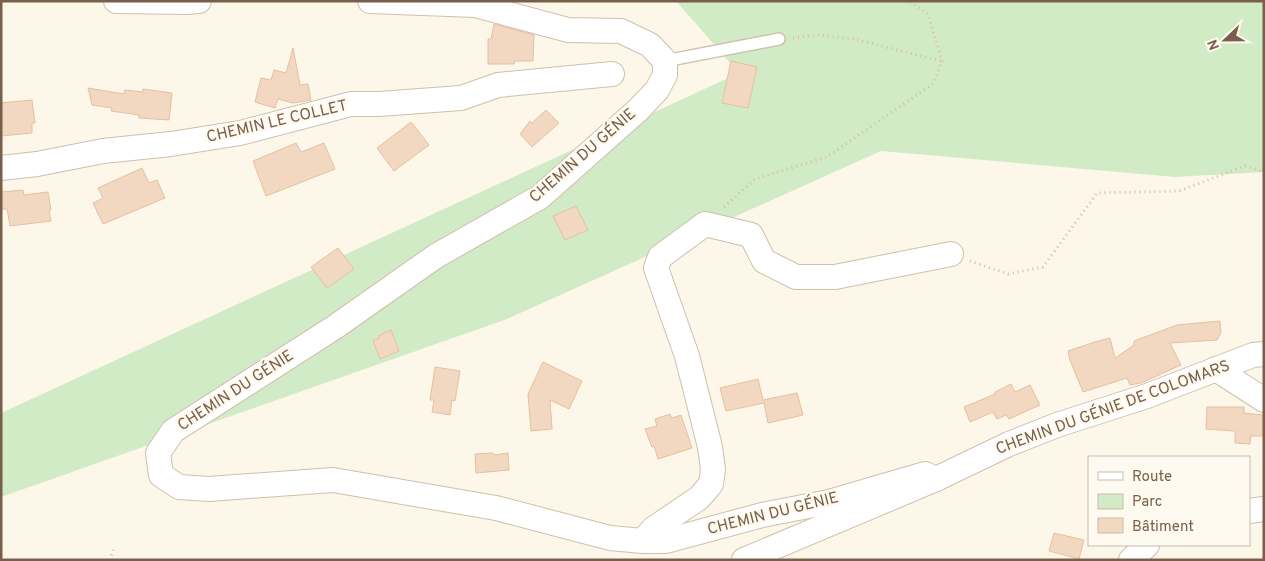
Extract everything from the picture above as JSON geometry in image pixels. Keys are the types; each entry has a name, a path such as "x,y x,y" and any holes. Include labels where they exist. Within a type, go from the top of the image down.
{"street":[{"path":"116,1 199,1"},
{"path":"370,1 476,6 568,30 621,31 650,45 665,62"},
{"name":"CHEMIN DU GÉNIE","path":"665,62 665,75 657,90 638,110 540,197 436,256 335,327 173,431 158,453 161,475 178,487 209,489 333,480 496,508 610,538 642,541 666,541 762,516 829,502 925,474 936,479"},
{"name":"CHEMIN LE COLLET","path":"1,168 38,164 103,151 240,134 351,104 379,104 461,98 498,84 612,74"},
{"path":"642,541 653,529 699,498 711,484 713,469 708,438 687,356 656,268 660,257 705,224 752,235 764,262 796,278 835,277 951,254"},
{"name":"CHEMIN DU GÉNIE DE COLOMARS","path":"744,560 936,479 1008,444 1057,425 1147,396 1216,369 1264,354"},
{"path":"1216,369 1264,400"},
{"path":"1250,511 1264,509"},
{"path":"1131,560 1146,546"}],"lane":[{"path":"665,62 779,39"}],"path":[{"path":"705,224 756,179 827,157 934,83 942,61 928,14 909,1"},
{"path":"779,39 817,35 854,39 942,61"},
{"path":"951,254 1008,274 1042,267 1097,193 1179,191 1245,166 1264,172"},
{"path":"110,560 115,547"}],"green space":[{"path":"676,1 1264,1 1264,172 1175,177 881,151 507,319 1,497 1,413 739,73"}],"building":[{"path":"494,24 534,35 533,61 515,61 514,64 488,64 488,39 491,39"},
{"path":"293,48 300,85 308,84 311,100 293,103 278,99 275,108 255,102 261,78 271,80 274,70 286,73"},
{"path":"731,61 757,67 748,108 722,103"},
{"path":"88,88 124,94 125,90 143,92 143,89 172,93 169,120 139,118 139,115 111,111 112,108 92,105"},
{"path":"32,100 35,123 32,123 32,133 1,136 1,103"},
{"path":"546,110 559,123 532,147 520,134 530,121 532,123"},
{"path":"411,122 429,145 394,171 377,148"},
{"path":"296,143 301,152 324,143 335,169 266,196 253,161"},
{"path":"142,168 149,183 157,180 165,198 103,224 93,203 103,198 98,188"},
{"path":"23,190 24,195 48,192 51,221 10,226 7,209 1,209 1,192"},
{"path":"576,206 588,230 565,240 553,216"},
{"path":"338,248 354,269 327,288 311,267"},
{"path":"1220,321 1221,333 1217,340 1170,343 1181,365 1141,383 1130,385 1127,378 1083,392 1070,360 1068,351 1110,338 1115,358 1134,345 1134,341 1177,325"},
{"path":"391,330 399,351 380,359 373,341"},
{"path":"543,362 582,381 569,409 550,400 552,429 531,431 528,394"},
{"path":"435,367 460,371 455,401 452,400 450,415 432,412 434,400 430,400"},
{"path":"758,379 763,400 797,393 803,415 768,423 764,403 726,411 720,388"},
{"path":"1011,384 1015,392 1030,385 1040,405 1009,419 1006,415 997,419 993,412 970,422 964,407 995,394 995,392"},
{"path":"1207,407 1244,407 1244,413 1264,415 1264,436 1251,436 1250,444 1235,443 1235,431 1206,429"},
{"path":"670,414 672,418 681,415 692,448 658,459 645,429 657,426 655,419"},
{"path":"493,453 494,455 508,453 509,470 476,473 475,454"},
{"path":"1054,533 1084,540 1079,559 1049,551"}]}
